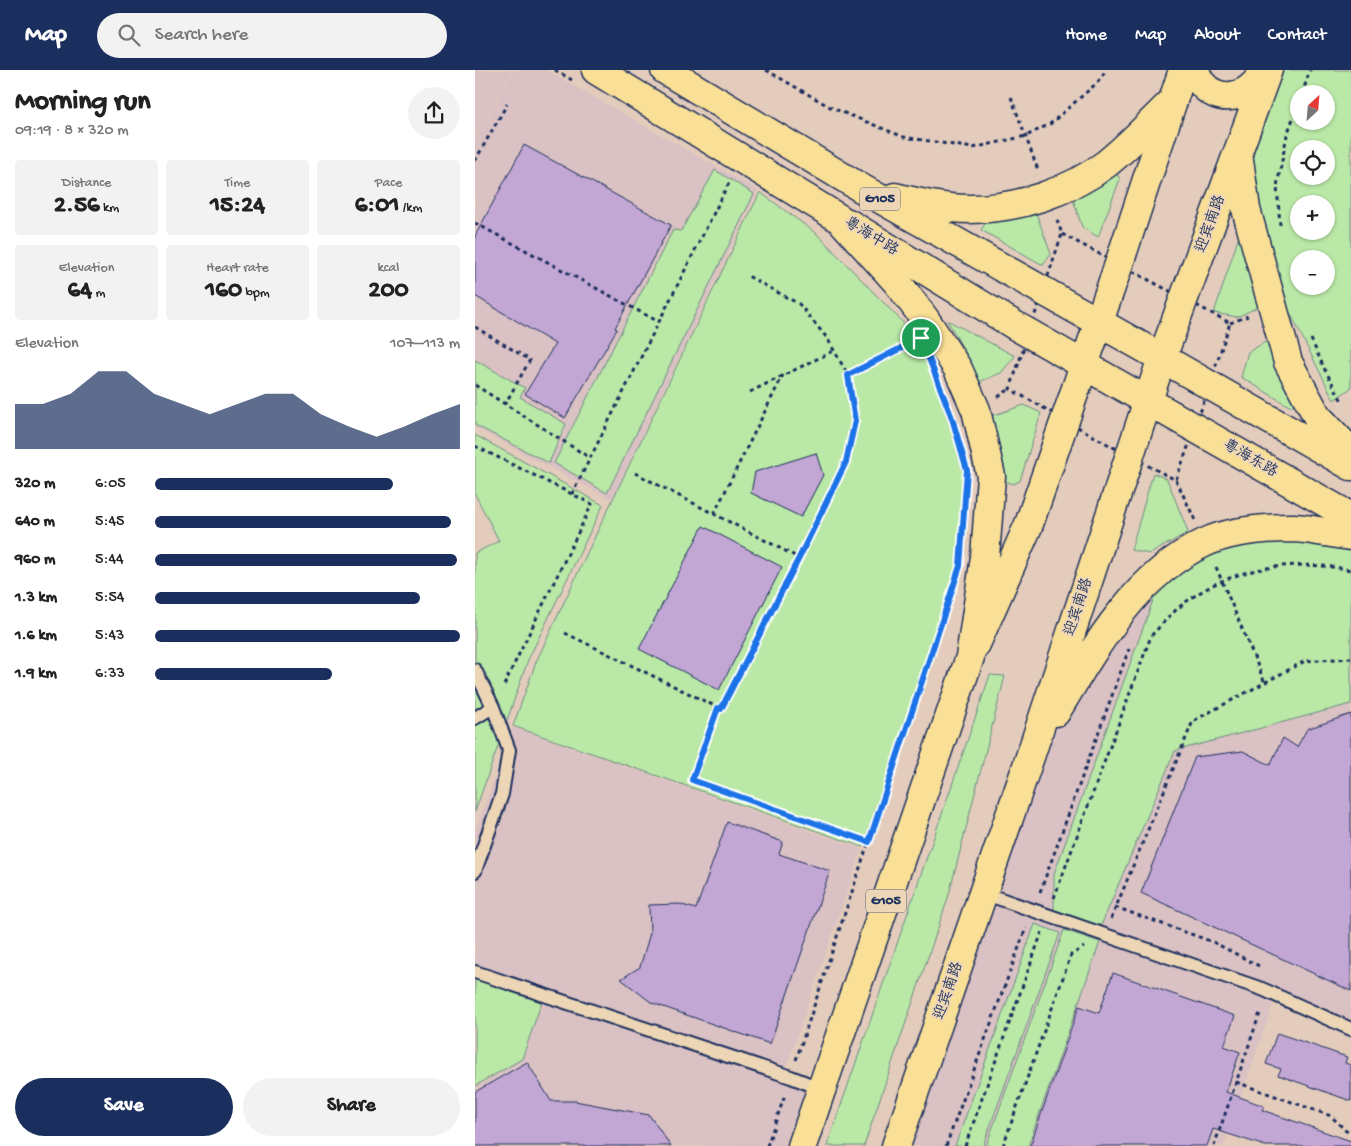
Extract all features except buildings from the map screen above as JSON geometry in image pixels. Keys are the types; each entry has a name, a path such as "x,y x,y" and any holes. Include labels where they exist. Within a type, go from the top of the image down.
{"main road":[{"name":"G105","path":"665,70 861,188 1162,358"},
{"path":"970,657 1029,524 1183,70"},
{"path":"1195,70 1198,81 1208,91 1221,96 1235,95 1246,91 1267,70"},
{"name":"迎宾南路","path":"896,1146 1031,754 1162,358 1267,70"},
{"name":"粤海中路","path":"588,77 840,219 1016,326 1148,401"},
{"path":"861,188 934,206 969,209 995,208 1023,202 1075,183 1105,164 1135,139 1173,101"},
{"path":"1238,151 1246,210 1288,362 1317,416 1351,452"},
{"path":"840,219 897,282 925,319 958,369 976,410 991,476 985,558 970,657"},
{"path":"1162,358 1351,466"},
{"name":"粤海东路","path":"1148,401 1351,518"},
{"path":"1031,754 1086,662 1114,621 1145,586 1182,554 1206,542 1229,534 1255,530 1295,528 1351,536"},
{"name":"G105","path":"802,1146 970,657"}],"lane":[{"path":"475,670 493,707 509,750 501,794 475,871"},
{"path":"475,718 493,707"},
{"path":"983,893 1262,989 1351,1029"},
{"path":"475,972 822,1089"}],"path":[{"path":"555,70 588,77"},
{"path":"766,70 832,108 904,137 973,148 1026,136 1050,124 1098,82 1106,70"},
{"path":"1304,85 1310,70"},
{"path":"1011,98 1061,234"},
{"path":"475,161 507,104"},
{"path":"1281,233 1277,186 1290,127"},
{"path":"572,494 734,174"},
{"path":"475,224 659,322"},
{"path":"565,632 721,709 798,558 846,462 855,421 848,375 827,338 799,304 746,275"},
{"path":"475,327 530,360 505,404"},
{"path":"1309,334 1325,370 1347,409"},
{"path":"848,375 913,343"},
{"path":"750,392 833,351"},
{"path":"714,514 783,375"},
{"path":"475,385 590,458"},
{"path":"475,446 592,504 493,707"},
{"path":"635,473 798,558"},
{"path":"1176,480 1206,542 1265,683"},
{"path":"965,1146 1151,636 1169,616 1190,599 1221,580 1260,569 1293,565 1316,564 1351,570"},
{"path":"767,1146 951,593"},
{"path":"946,1146 1132,641"},
{"path":"1003,1146 1071,955 1104,934 1193,721 1305,661 1351,658"},
{"path":"718,708 692,780 869,842"},
{"path":"1115,908 1213,942 1261,967"},
{"path":"1214,1146 1262,1006"},
{"path":"1236,1082 1331,1116 1346,1131 1351,1133"}],"shaded area":[{"path":"475,70 513,70 475,136"},
{"path":"514,70 546,70 758,190 612,500 475,428 475,138"},
{"path":"1351,537 1351,1031 1276,996 1224,1146 895,1146 1031,754 1144,587"},
{"path":"513,727 862,849 784,1073 475,970 475,831"},
{"path":"475,971 821,1089 801,1146 475,1146"}],"green space":[{"path":"1272,70 1351,70 1351,388 1334,400 1283,299 1251,173 1252,123"},
{"path":"715,170 754,194 607,493 554,463 673,230 681,231"},
{"path":"1114,170 1120,179 1098,237 1082,227 1072,196"},
{"path":"760,192 817,234 916,336 929,364 952,430 964,475 958,564 863,847 513,726 536,662"},
{"path":"1035,210 1051,254 1043,265 981,230 986,222"},
{"path":"1248,235 1260,306 1237,317 1214,313 1239,236"},
{"path":"947,320 1015,356 1001,373 979,382"},
{"path":"1269,340 1304,402 1289,406 1241,377 1248,352"},
{"path":"475,360 525,388 520,397 566,424 549,463 475,425"},
{"path":"1024,405 1041,413 1020,481 1013,484 1003,480 999,443 991,416"},
{"path":"475,435 603,505 528,660 475,812 475,553 499,541 475,494"},
{"path":"1153,473 1167,479 1188,532 1150,554 1131,550"},
{"path":"1229,537 1351,540 1351,704 1175,751 1100,928 1054,910 1054,874 1160,581"},
{"path":"990,675 1005,676 948,898 864,1146 827,1146"},
{"path":"1035,924 1060,933 983,1146 955,1146"},
{"path":"1064,930 1100,942 1028,1146 986,1146"},
{"path":"475,978 542,1001 522,1059 475,1086"}],"route":[{"path":"921,338 952,418 967,470 960,566 869,842 692,780 718,708 721,709 846,462 855,421 848,375 921,338"}]}
